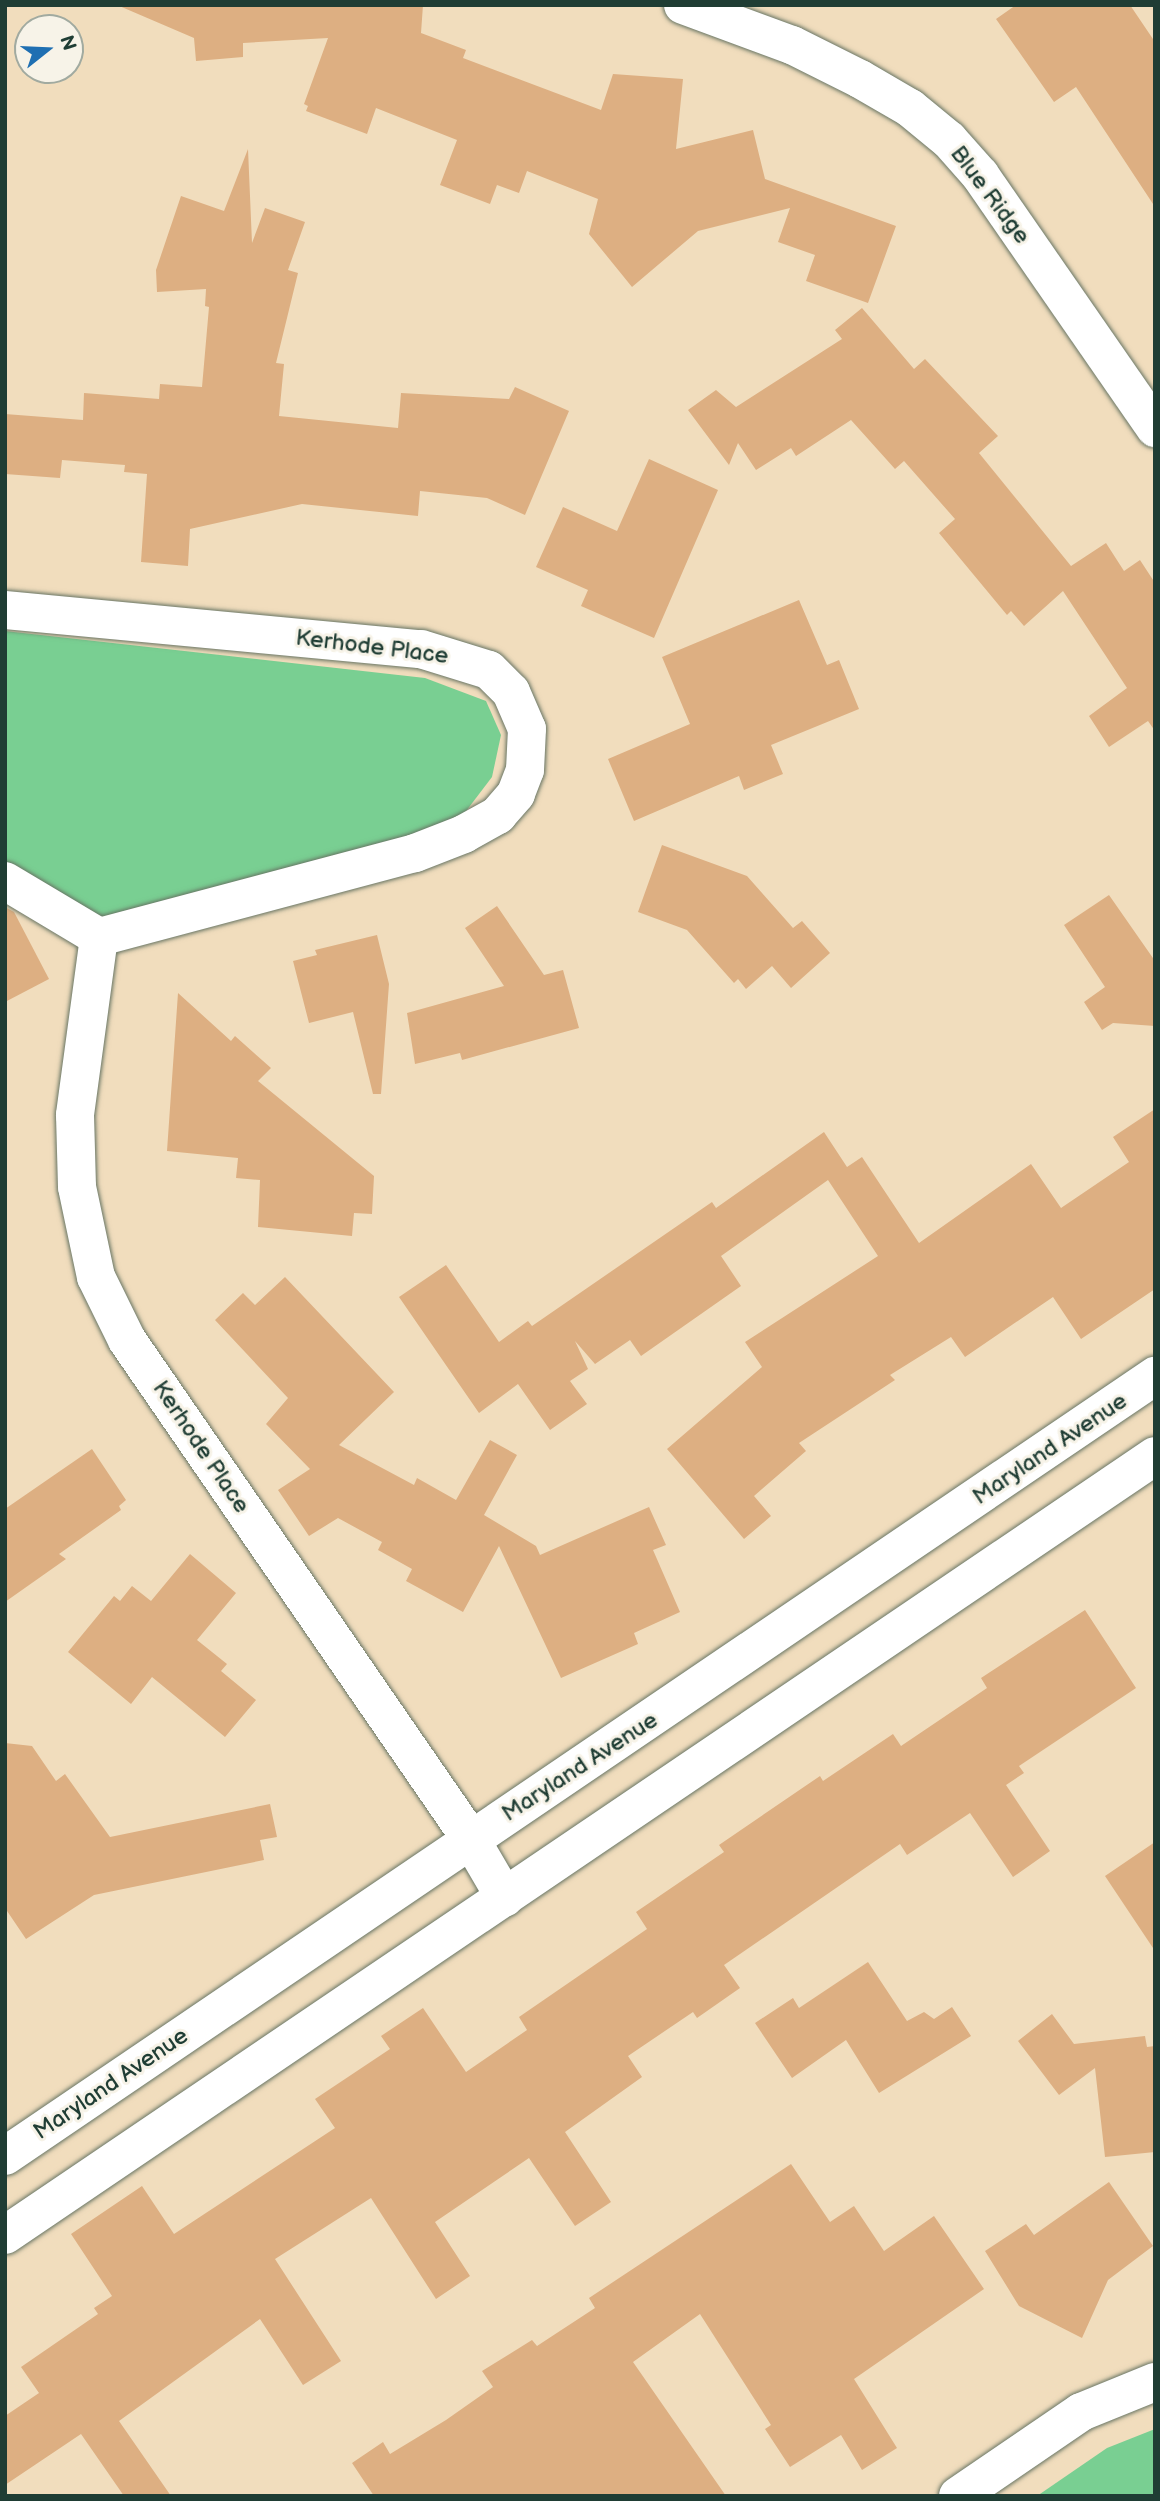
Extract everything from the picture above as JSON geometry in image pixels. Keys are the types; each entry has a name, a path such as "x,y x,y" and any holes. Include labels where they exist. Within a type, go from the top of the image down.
{"street":[{"name":"Blue Ridge","path":"682,5 792,45 838,68 910,108 948,140 980,175 1155,428"},
{"name":"Kerhode Place","path":"5,610 421,649 488,670 512,692 527,729 525,770 516,794 498,815 464,834 415,853 99,937 75,1115 77,1187 96,1277 127,1339 470,1838 505,1898"},
{"path":"5,881 99,937"},
{"name":"Maryland Avenue","path":"5,2156 470,1838 653,1720 1155,1376"},
{"path":"5,2235 1155,1457"},
{"path":"958,2496 1081,2412 1116,2393 1155,2382"}],"green space":[{"path":"5,631 425,678 486,701 501,735 492,777 457,823 102,917 5,869"},
{"path":"1155,2429 1155,2496 1037,2496 1107,2448"}],"building":[{"path":"117,5 423,5 421,33 466,50 463,58 601,110 613,74 683,79 676,149 753,130 765,179 896,226 868,303 806,281 815,255 778,242 790,208 698,231 632,287 589,234 598,199 527,171 519,193 497,185 490,204 440,185 457,140 376,108 367,134 306,111 308,106 304,104 328,38 243,43 243,57 196,61 194,38"},
{"path":"1016,5 1130,5 1155,42 1155,207 1076,87 1054,102 996,19"},
{"path":"248,149 252,243 265,208 305,222 288,270 298,273 276,363 284,364 279,416 398,428 401,393 509,399 515,387 569,411 525,515 487,498 420,491 418,516 302,504 190,529 188,566 141,562 147,474 124,472 125,465 62,460 60,478 5,474 5,414 83,420 84,393 159,399 160,384 202,387 209,307 205,306 206,289 157,292 156,270 181,196 224,211"},
{"path":"862,308 914,369 925,359 998,436 979,453 1071,566 1106,543 1124,571 1140,560 1155,583 1155,731 1148,721 1109,747 1089,716 1127,688 1063,591 1024,626 1011,611 1007,615 939,533 955,519 904,461 895,469 851,420 796,456 791,448 756,470 738,443 729,465 688,410 716,390 736,407 842,339 835,330"},
{"path":"649,459 718,490 654,638 581,606 588,590 536,567 563,507 617,531"},
{"path":"799,600 827,665 839,660 859,709 771,745 783,774 744,790 739,776 634,821 608,759 690,724 662,657"},
{"path":"662,845 747,876 793,928 802,921 830,953 791,988 772,966 746,989 738,979 734,983 687,930 638,912"},
{"path":"1109,895 1155,961 1155,1026 1113,1023 1102,1030 1084,1002 1105,987 1064,925"},
{"path":"497,906 544,975 563,970 579,1028 462,1060 460,1053 415,1064 407,1013 504,986 465,928"},
{"path":"5,907 14,912 49,979 5,1002"},
{"path":"377,935 389,984 381,1094 373,1094 353,1012 309,1023 293,961 317,955 315,950"},
{"path":"178,993 231,1041 235,1036 271,1068 258,1081 374,1176 372,1214 354,1213 352,1236 258,1227 260,1180 236,1178 238,1158 167,1151"},
{"path":"1155,1109 1155,1289 1081,1339 1053,1297 965,1357 951,1337 890,1375 895,1380 799,1443 806,1451 754,1496 771,1516 744,1539 667,1449 762,1367 745,1342 878,1256 828,1180 721,1256 741,1286 641,1356 630,1340 595,1364 575,1341 588,1369 570,1381 587,1404 550,1430 518,1384 479,1413 399,1297 446,1265 499,1342 528,1321 532,1326 712,1202 716,1208 824,1132 847,1167 862,1157 919,1243 1031,1164 1061,1208 1129,1162 1113,1137"},
{"path":"285,1277 394,1392 339,1445 414,1485 417,1478 456,1500 490,1440 517,1455 484,1515 536,1546 540,1555 649,1507 666,1545 653,1550 680,1612 634,1633 638,1644 561,1678 499,1546 463,1612 406,1581 412,1569 378,1550 382,1542 338,1518 309,1536 278,1490 310,1469 266,1424 288,1398 215,1320 243,1293 255,1305"},
{"path":"92,1449 126,1500 119,1506 121,1510 59,1554 66,1559 5,1602 5,1509"},
{"path":"190,1554 236,1593 197,1640 227,1664 221,1671 256,1700 225,1737 152,1677 131,1704 68,1652 114,1596 120,1601 132,1586 151,1601"},
{"path":"1085,1610 1136,1688 1019,1766 1024,1773 1006,1785 1050,1851 1013,1877 970,1813 907,1855 900,1844 724,1965 740,1988 697,2018 693,2012 628,2056 642,2077 565,2132 611,2202 575,2226 529,2158 435,2222 470,2276 436,2299 371,2198 275,2259 341,2361 303,2385 260,2319 119,2421 171,2496 124,2496 81,2434 5,2485 5,2416 39,2393 21,2367 98,2314 94,2308 112,2296 71,2234 142,2186 174,2234 335,2128 315,2099 390,2049 381,2036 423,2008 466,2072 527,2030 519,2017 647,1929 636,1912 724,1852 719,1845 820,1776 823,1781 893,1734 901,1746 987,1688 981,1678"},
{"path":"5,1743 32,1746 56,1781 65,1774 110,1837 270,1804 277,1837 260,1840 264,1860 94,1895 26,1939 5,1908"},
{"path":"1155,1842 1155,1951 1105,1876"},
{"path":"868,1962 907,2021 924,2012 934,2019 952,2007 971,2036 879,2093 846,2040 792,2078 755,2023 793,1998 799,2008"},
{"path":"1052,2014 1074,2044 1145,2036 1147,2047 1155,2046 1155,2152 1105,2157 1095,2068 1059,2095 1018,2041"},
{"path":"791,2164 830,2222 854,2206 884,2251 934,2216 984,2289 854,2379 897,2448 862,2470 841,2435 790,2467 765,2429 771,2425 700,2314 633,2362 726,2496 374,2496 352,2463 383,2442 390,2454 446,2420 493,2387 482,2371 532,2340 537,2346 595,2308 589,2298"},
{"path":"1109,2182 1153,2246 1108,2280 1082,2338 1019,2306 985,2251 1026,2224 1034,2235"}]}
